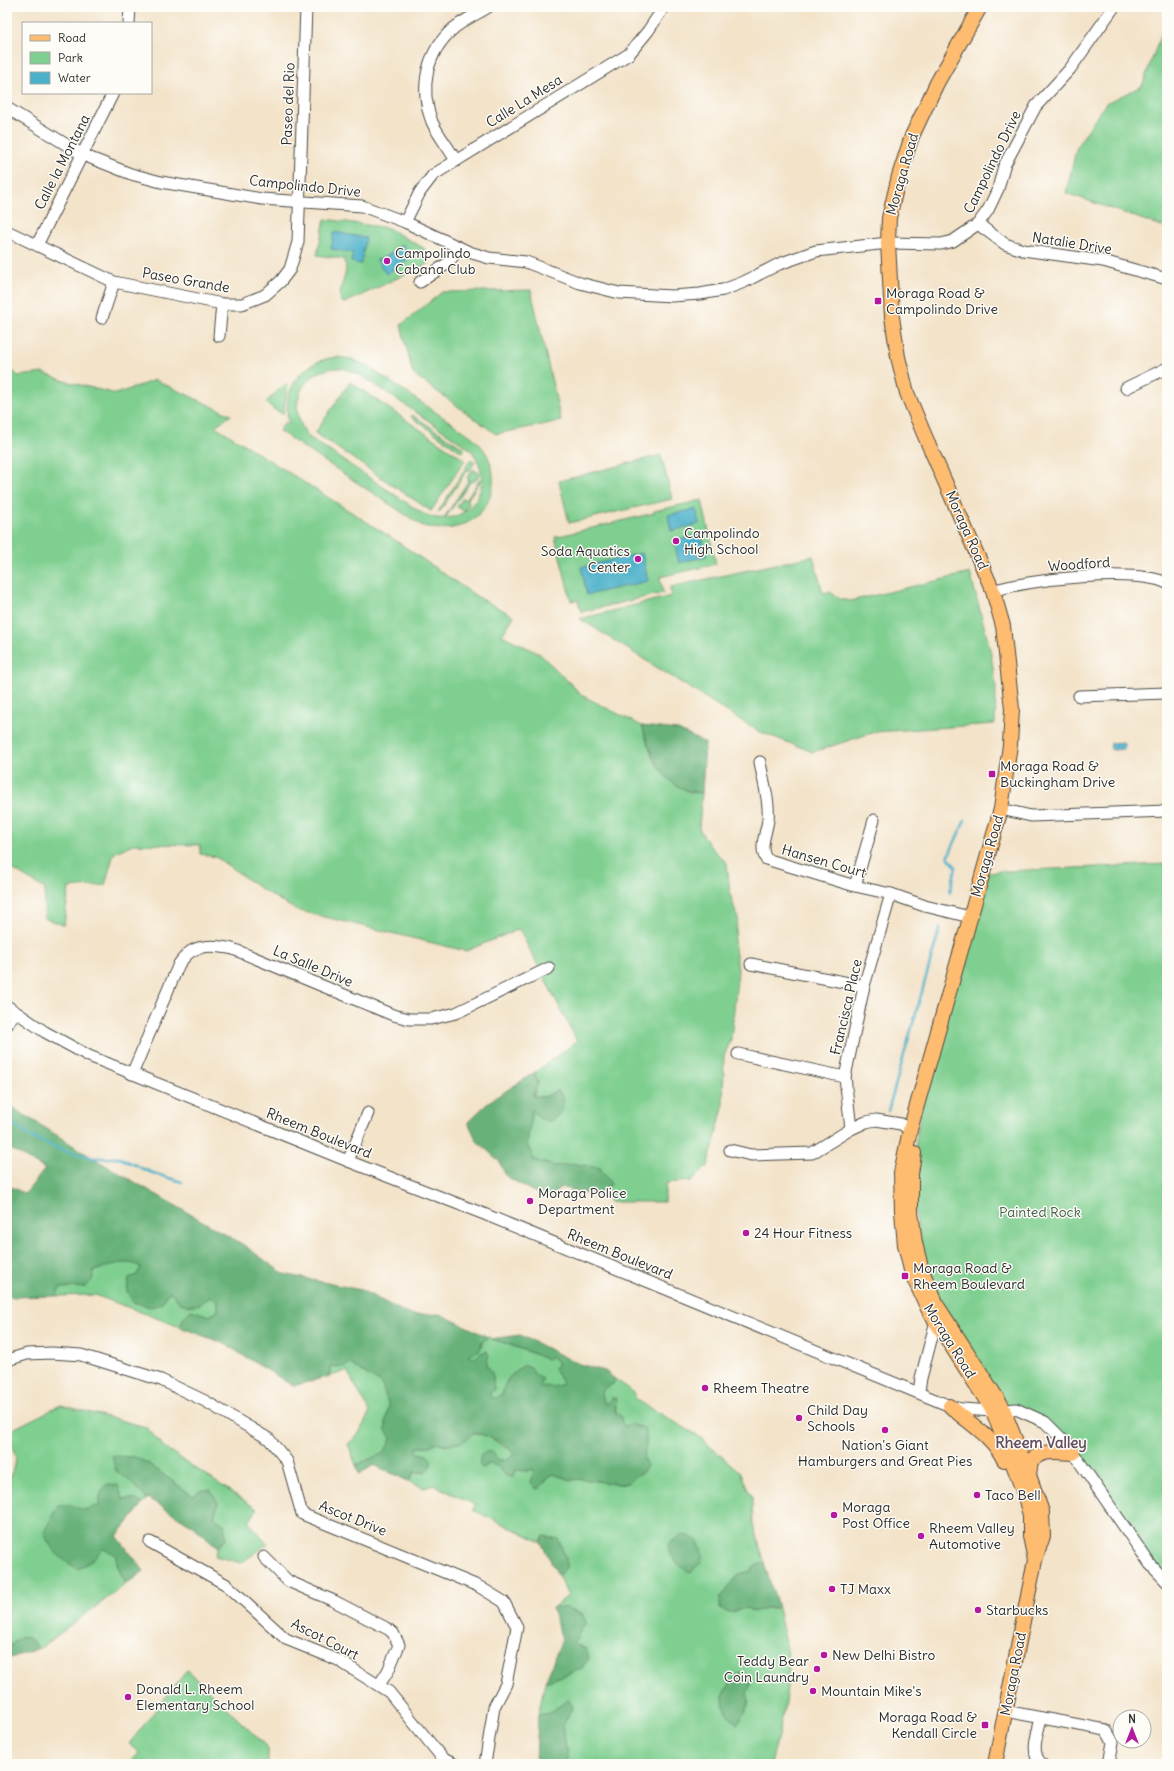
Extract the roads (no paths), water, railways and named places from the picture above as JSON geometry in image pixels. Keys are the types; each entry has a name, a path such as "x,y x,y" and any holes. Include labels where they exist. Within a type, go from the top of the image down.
{"main road":[{"name":"Moraga Road","path":"980,7 937,83 912,136 899,176 889,218 888,243 892,317 898,357 907,393 994,591 1003,626 1012,709 1010,745 1001,809 927,1068 910,1130 901,1173 905,1245 912,1274 936,1321 998,1410"},
{"name":"Moraga Road","path":"927,1068 911,1174 912,1212 915,1243 922,1271 938,1306 998,1410 1023,1475 1042,1512 1043,1536 1035,1560 995,1764"},
{"path":"950,1406 990,1439 1023,1475 1032,1460 1040,1454 1051,1451 1073,1453"}],"street":[{"path":"129,22 130,7"},
{"name":"Paseo del Rio","path":"299,202 306,7"},
{"path":"456,161 433,124 426,104 425,84 429,65 435,51 444,39 455,27 488,7"},
{"name":"Calle La Mesa","path":"404,222 420,192 433,175 629,54 648,31 664,7"},
{"name":"Campolindo Drive","path":"7,108 83,155 131,174 161,182 262,198 362,206 404,222 459,248 489,258 526,262 580,283 619,293 672,296 723,290 744,282 779,264 816,251 888,243 941,244 954,241 978,224 988,210 998,189 1004,166 1036,106 1070,69 1114,7"},
{"name":"Calle la Montana","path":"37,245 114,94"},
{"name":"Paseo Grande","path":"7,231 114,282 222,304 242,304 265,295 281,281 290,269 298,242 299,202"},
{"name":"Natalie Drive","path":"978,224 1005,244 1023,250 1103,261 1167,279"},
{"path":"420,282 448,263 459,248"},
{"path":"102,318 114,282"},
{"path":"219,336 222,304"},
{"path":"1126,388 1167,368"},
{"name":"Woodford","path":"994,591 1009,586 1028,583 1119,576 1159,580 1167,583"},
{"path":"1079,696 1167,693"},
{"name":"Hansen Court","path":"760,762 768,806 768,820 762,846 766,859 854,886 891,894 926,906 970,917"},
{"path":"1001,809 1031,816 1167,811"},
{"path":"854,886 874,820"},
{"name":"Francisca Place","path":"851,1129 845,1077 864,986 891,894"},
{"name":"La Salle Drive","path":"132,1074 179,964 190,952 204,947 221,946 233,949 393,1015 409,1019 431,1019 456,1013 549,968"},
{"path":"751,964 864,986"},
{"path":"7,1025 11,1009"},
{"name":"Rheem Boulevard","path":"11,1009 45,1032 89,1056 348,1161 484,1214 950,1406 962,1409 1016,1409 1045,1422 1063,1440 1073,1453 1150,1564 1167,1582"},
{"path":"738,1054 845,1077"},
{"path":"348,1161 368,1113"},
{"path":"730,1150 751,1155 812,1153 851,1129 866,1122 876,1120 901,1124 910,1130"},
{"path":"919,1392 921,1378 936,1321"},
{"name":"Ascot Drive","path":"7,1360 27,1354 52,1353 81,1355 161,1380 205,1401 269,1439 287,1461 302,1514 478,1586 504,1602 518,1627 506,1684 494,1707 485,1764"},
{"name":"Ascot Court","path":"150,1542 227,1585 286,1639 338,1660 389,1692 443,1759 454,1764"},
{"path":"264,1557 288,1581 334,1601 393,1633 399,1645 388,1671 378,1685"},
{"path":"1005,1711 1106,1730 1113,1742 1109,1764"},
{"path":"1041,1718 1035,1751 1036,1759 1042,1764"}],"water":[{"path":"334,232 366,238 361,264 351,262 353,253 331,249"},
{"path":"402,244 411,257 386,274 377,260 388,255"},
{"path":"696,509 699,524 671,531 668,515"},
{"path":"701,534 707,556 679,563 674,541"},
{"path":"642,553 648,581 587,595 581,567"},
{"path":"1123,742 1125,744 1124,749 1112,750 1110,748 1111,743"}],"waterway":[{"path":"950,892 956,867 948,857 965,820"},
{"path":"888,1111 940,928"},
{"path":"7,1119 29,1136 62,1150 93,1158 120,1158 150,1172 182,1182"}],"place":[{"name":"Campolindo Cabana Club","path":"387,261"},
{"name":"Moraga Road & Campolindo Drive","path":"878,301"},
{"name":"Campolindo High School","path":"676,541"},
{"name":"Soda Aquatics Center","path":"638,559"},
{"name":"Moraga Road & Buckingham Drive","path":"992,774"},
{"name":"Moraga Police Department","path":"530,1201"},
{"name":"24 Hour Fitness","path":"746,1233"},
{"name":"Moraga Road & Rheem Boulevard","path":"905,1276"},
{"name":"Rheem Theatre","path":"705,1388"},
{"name":"Child Day Schools","path":"799,1418"},
{"name":"Nation's Giant Hamburgers and Great Pies","path":"885,1430"},
{"name":"Taco Bell","path":"977,1495"},
{"name":"Moraga Post Office","path":"834,1515"},
{"name":"Rheem Valley Automotive","path":"921,1536"},
{"name":"TJ Maxx","path":"832,1589"},
{"name":"Starbucks","path":"978,1610"},
{"name":"New Delhi Bistro","path":"824,1655"},
{"name":"Teddy Bear Coin Laundry","path":"817,1669"},
{"name":"Mountain Mike's","path":"813,1691"},
{"name":"Donald L. Rheem Elementary School","path":"128,1697"},
{"name":"Moraga Road & Kendall Circle","path":"985,1725"}],"district":[{"name":"Rheem Valley","path":"1041,1442"}],"park label":[{"name":"Painted Rock","path":"1040,1212"}]}
